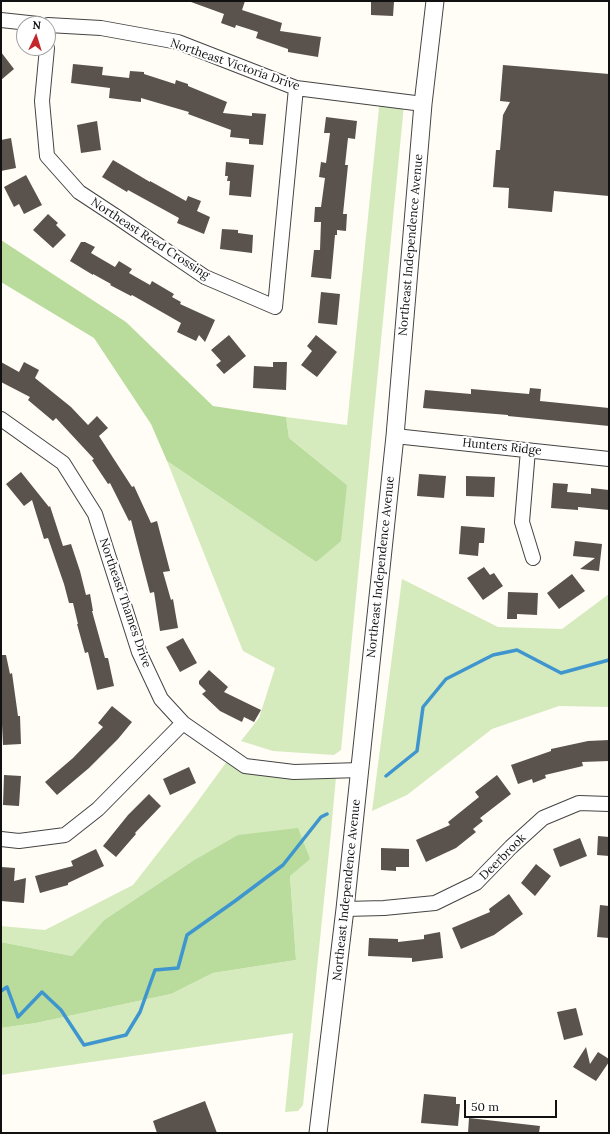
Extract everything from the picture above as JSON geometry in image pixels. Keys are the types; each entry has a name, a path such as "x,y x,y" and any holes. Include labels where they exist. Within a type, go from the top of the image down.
{"street":[{"name":"Northeast Independence Avenue","path":"318,1133 345,909 395,436 423,104 434,1"},
{"name":"Northeast Victoria Drive","path":"1,20 16,22"},
{"name":"Northeast Victoria Drive","path":"56,27 101,28 178,42 296,88 423,104"},
{"name":"Northeast Reed Crossing","path":"46,56 42,101 47,156 79,192 205,277 275,307 296,88"},
{"name":"Northeast Thames Drive","path":"1,419 63,463 95,514 139,652 161,699 183,723 245,766 294,772 360,770"},
{"name":"Hunters Ridge","path":"395,436 609,458"},
{"path":"528,450 522,522 533,558"},
{"path":"1,839 19,841 65,835 98,809 183,723"},
{"name":"Deerbrook","path":"345,909 384,908 435,903 476,883 511,847 543,818 579,803 609,804"}],"green space":[{"path":"380,98 404,105 341,750 334,755 273,751 241,741 259,718 275,668 243,651 167,461 316,562 347,485 289,438 286,417 347,425"},
{"path":"1,240 126,322 213,406 286,417 289,438 347,485 341,541 316,562 167,461 151,424 94,338 1,282"},
{"path":"402,579 498,627 562,629 609,594 609,707 559,706 492,729 407,795 372,811"},
{"path":"230,757 336,777 303,1105 298,1111 285,1112 293,1033 1,1075 1,1028 36,1023 171,994 213,973 296,960 290,876 191,862 104,920 72,956 1,942 1,926 45,930 133,885 193,808"},
{"path":"298,828 310,859 290,876 296,960 213,973 171,994 36,1023 1,1028 1,942 72,956 104,920 191,862 238,835"}],"building":[{"path":"191,1 245,1 242,10 282,23 280,31 321,37 318,57 288,52 288,49 256,38 258,32 236,25 235,28 221,23 224,14"},
{"path":"371,1 394,2 393,16 371,15"},
{"path":"1,52 14,69 1,80"},
{"path":"73,64 103,67 102,75 129,78 130,71 144,72 144,74 175,84 176,80 227,102 223,113 252,116 252,113 266,114 263,145 249,144 249,139 230,137 231,130 188,114 189,112 141,98 141,102 109,98 110,88 71,83"},
{"path":"503,65 609,74 609,196 554,191 552,212 508,208 509,188 493,187 496,150 500,150 503,115 510,102 500,101"},
{"path":"326,117 357,121 355,139 348,138 345,165 348,165 343,214 347,214 346,231 337,230 337,235 335,235 331,279 311,277 314,250 320,250 321,222 314,222 315,207 321,207 325,178 319,177 321,162 326,163 330,133 324,133"},
{"path":"97,121 101,150 81,153 77,125"},
{"path":"11,138 16,168 1,171 1,140"},
{"path":"113,160 186,201 188,196 201,201 197,211 210,217 204,234 177,223 179,218 128,190 127,192 102,177"},
{"path":"226,162 254,165 251,197 229,195 230,181 227,181 228,176 225,176"},
{"path":"26,175 42,205 24,214 19,204 14,207 4,187"},
{"path":"48,214 58,223 56,225 66,235 53,248 33,230"},
{"path":"222,229 238,230 238,233 253,235 252,253 220,249"},
{"path":"81,242 85,242 95,247 91,253 115,267 119,261 132,269 129,273 150,285 152,281 174,294 172,297 181,302 180,304 215,320 205,342 199,335 196,341 177,332 181,323 132,295 131,296 110,285 111,284 70,261"},
{"path":"321,292 340,294 337,325 318,323"},
{"path":"229,335 246,356 224,374 216,365 221,361 211,350"},
{"path":"316,335 337,352 317,377 301,365 312,351 307,346"},
{"path":"1,362 19,372 24,362 39,370 35,378 71,407 88,425 97,416 108,428 99,436 132,487 134,486 151,523 157,521 170,571 163,572 171,600 173,599 178,628 160,631 154,592 150,593 131,520 129,521 110,483 108,484 92,460 94,459 56,418 53,421 28,400 30,397 1,382"},
{"path":"273,362 287,362 286,390 253,388 254,366 273,367"},
{"path":"530,388 541,389 540,401 609,408 609,426 508,415 423,408 425,390 471,394 471,389 529,394"},
{"path":"21,472 49,507 50,506 63,546 71,544 86,595 90,594 92,611 105,658 108,658 114,686 97,690 88,652 85,653 77,624 73,603 69,603 48,538 44,539 32,500 24,506 6,484"},
{"path":"419,474 446,476 444,498 417,496"},
{"path":"466,476 495,477 494,497 466,496"},
{"path":"553,483 568,484 567,492 591,494 591,488 609,490 609,510 578,507 578,510 551,508"},
{"path":"461,526 485,528 484,543 479,543 478,556 459,554"},
{"path":"575,541 602,544 599,571 580,569 595,558 573,556"},
{"path":"484,567 490,575 494,573 503,586 483,600 467,578"},
{"path":"572,574 585,591 559,609 547,593"},
{"path":"508,592 538,593 537,615 517,614 517,619 507,619"},
{"path":"183,638 197,663 180,672 166,647"},
{"path":"1,655 6,655 10,674 12,673 18,716 20,716 21,744 3,745"},
{"path":"209,670 228,687 224,692 261,710 254,722 244,717 242,722 220,711 202,694 206,691 199,684 199,681"},
{"path":"112,706 132,722 118,739 89,768 57,795 45,782 73,758 103,727 98,723"},
{"path":"609,740 609,761 582,762 583,766 545,775 546,778 533,783 532,779 518,784 511,765 551,751 551,749 588,741"},
{"path":"189,767 196,783 170,795 163,779"},
{"path":"4,775 21,776 19,806 3,805"},
{"path":"497,775 511,794 480,818 483,821 473,829 476,832 456,848 426,862 416,840 450,825 448,822 479,797 475,792"},
{"path":"149,794 161,806 135,833 136,834 116,857 103,846 128,815"},
{"path":"598,836 609,837 609,856 597,855"},
{"path":"580,838 587,856 560,867 553,849"},
{"path":"381,848 409,849 409,867 396,867 396,871 381,870"},
{"path":"96,849 104,866 68,883 68,885 40,893 35,876 73,866 71,861"},
{"path":"536,864 551,876 535,896 521,883"},
{"path":"1,867 15,868 14,881 26,878 24,903 1,901"},
{"path":"509,894 523,914 494,935 461,949 452,928 490,912 489,909"},
{"path":"600,905 609,906 609,938 597,937"},
{"path":"440,932 443,958 412,962 412,958 368,956 369,938 398,939 398,942 424,939 424,935"},
{"path":"576,1008 583,1035 564,1040 557,1012"},
{"path":"586,1047 590,1064 598,1052 609,1059 609,1062 596,1081 573,1067"},
{"path":"424,1094 456,1097 456,1104 460,1104 458,1126 421,1123"},
{"path":"205,1101 217,1133 157,1133 153,1121"},
{"path":"469,1118 540,1126 539,1133 468,1133"}],"waterway":[{"path":"386,776 417,751 423,707 446,679 493,655 517,650 561,673 609,660"},
{"path":"1,991 7,987 18,1017 42,992 61,1010 84,1045 126,1035 140,1012 155,970 178,968 187,935 283,865 321,817 327,814"}]}
